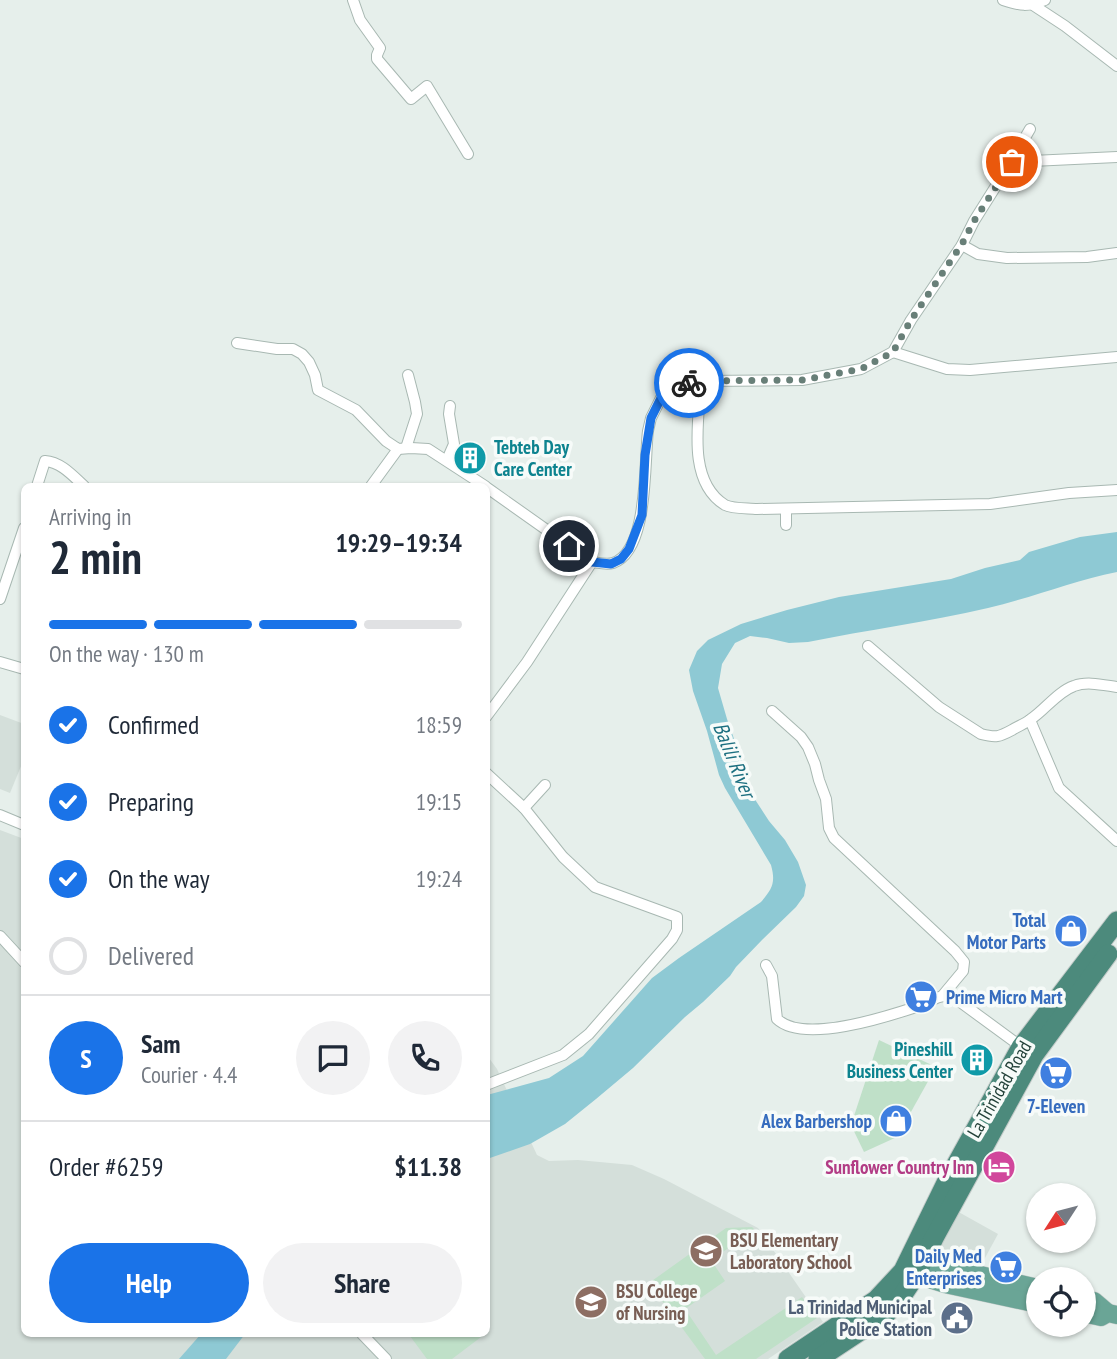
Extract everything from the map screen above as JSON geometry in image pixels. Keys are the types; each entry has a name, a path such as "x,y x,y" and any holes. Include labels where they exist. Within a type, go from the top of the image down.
{"highway":[{"name":"La Trinidad Road","path":"912,1267 947,1181 1028,1051 1117,921"},
{"name":"La Trinidad Road","path":"1028,1051 1117,942"},
{"path":"788,1359 876,1300 912,1267"},
{"path":"818,1359 886,1314 902,1296 912,1267"}],"main road":[{"path":"912,1267 1026,1286"},
{"path":"912,1267 945,1284 1026,1301"},
{"path":"1096,1303 1110,1314"}],"street":[{"path":"353,0 360,20 380,48 377,59 411,99 427,86 468,154"},
{"path":"1003,0 1022,6 1045,0"},
{"path":"1033,5 1117,66"},
{"path":"490,490 592,562 611,564 621,559 629,549 642,515 648,431 661,398 679,385 701,381 802,380 861,369 893,352 962,244 1030,129"},
{"path":"1012,162 1117,157"},
{"path":"962,244 978,254 1007,258 1087,257 1117,253"},
{"path":"237,343 293,349 303,354 315,375 318,390 356,410 386,440 402,449 428,449 480,483"},
{"path":"893,352 947,369 970,370 1117,357"},
{"path":"373,483 402,449 417,414 408,375"},
{"path":"701,381 698,457 700,471 706,486 727,506 786,509 990,504 1069,493 1117,490"},
{"path":"447,460 453,444 450,406"},
{"path":"38,481 45,461 62,467 81,483"},
{"path":"786,509 786,525"},
{"path":"0,599 21,537"},
{"path":"490,712 527,662 592,562"},
{"path":"868,646 939,707 981,734 996,737 1030,720 1067,689 1077,684 1117,687"},
{"path":"0,662 21,668"},
{"path":"765,965 772,976 777,1019 791,1026 811,1028 843,1027 920,1006 943,995 963,971 964,962 834,838 829,828 826,799 808,747 801,737 772,711"},
{"path":"1030,720 1059,788 1117,841"},
{"path":"490,777 524,808 562,857 595,887 677,916 677,930 672,939 589,1034 563,1055 490,1084"},
{"path":"524,808 545,785"},
{"path":"0,815 21,824"},
{"path":"0,936 21,959"},
{"path":"943,995 952,996 1028,1051"},
{"path":"365,1337 386,1359"}],"shaded area":[{"path":"0,715 21,723 21,766 10,793 0,789"},
{"path":"0,830 21,838 21,1337 490,1337 490,1059 537,1155 549,1161 578,1160 632,1165 758,1228 823,1322 768,1359 0,1359"},
{"path":"955,1210 998,1234 979,1269 936,1255"}],"green space":[{"path":"879,1040 936,1067 897,1137 864,1152 851,1125"},
{"path":"752,1227 755,1230 711,1260 725,1281 685,1309 716,1355 802,1297 817,1318 756,1359 705,1359 649,1283 726,1228"},
{"path":"411,1337 481,1337 452,1359 427,1359"}],"water":[{"name":"Balili River","path":"1117,532 1117,572 1004,604 920,622 808,642 789,643 750,636 735,643 722,664 718,688 756,801 798,862 806,885 804,896 730,976 633,1068 596,1099 565,1124 530,1144 490,1158 490,1094 549,1078 583,1056 652,978 761,902 772,885 771,865 719,775 689,670 697,651 708,640 741,624 787,610 839,597 951,579 1020,560 1029,552 1080,537"},
{"path":"198,1337 243,1337 226,1359 179,1359"}],"way so far":[{"path":"689,383 802,380 835,375 861,369 893,352 1012,162"}],"place":[{"name":"Tebteb Day Care Center","path":"470,458"},
{"name":"Total Motor Parts","path":"1071,931"},
{"name":"Prime Micro Mart","path":"921,997"},
{"name":"Pineshill Business Center","path":"977,1060"},
{"name":"7-Eleven","path":"1056,1073"},
{"name":"Alex Barbershop","path":"896,1121"},
{"name":"Sunflower Country Inn","path":"999,1167"},
{"name":"BSU Elementary Laboratory School","path":"706,1251"},
{"name":"Daily Med Enterprises","path":"1006,1267"},
{"name":"BSU College of Nursing","path":"591,1302"},
{"name":"La Trinidad Municipal Police Station","path":"957,1318"}],"route":[{"path":"569,546 592,562 611,564 621,559 629,549 642,515 645,455 651,418 661,398 669,390 689,383"}]}
